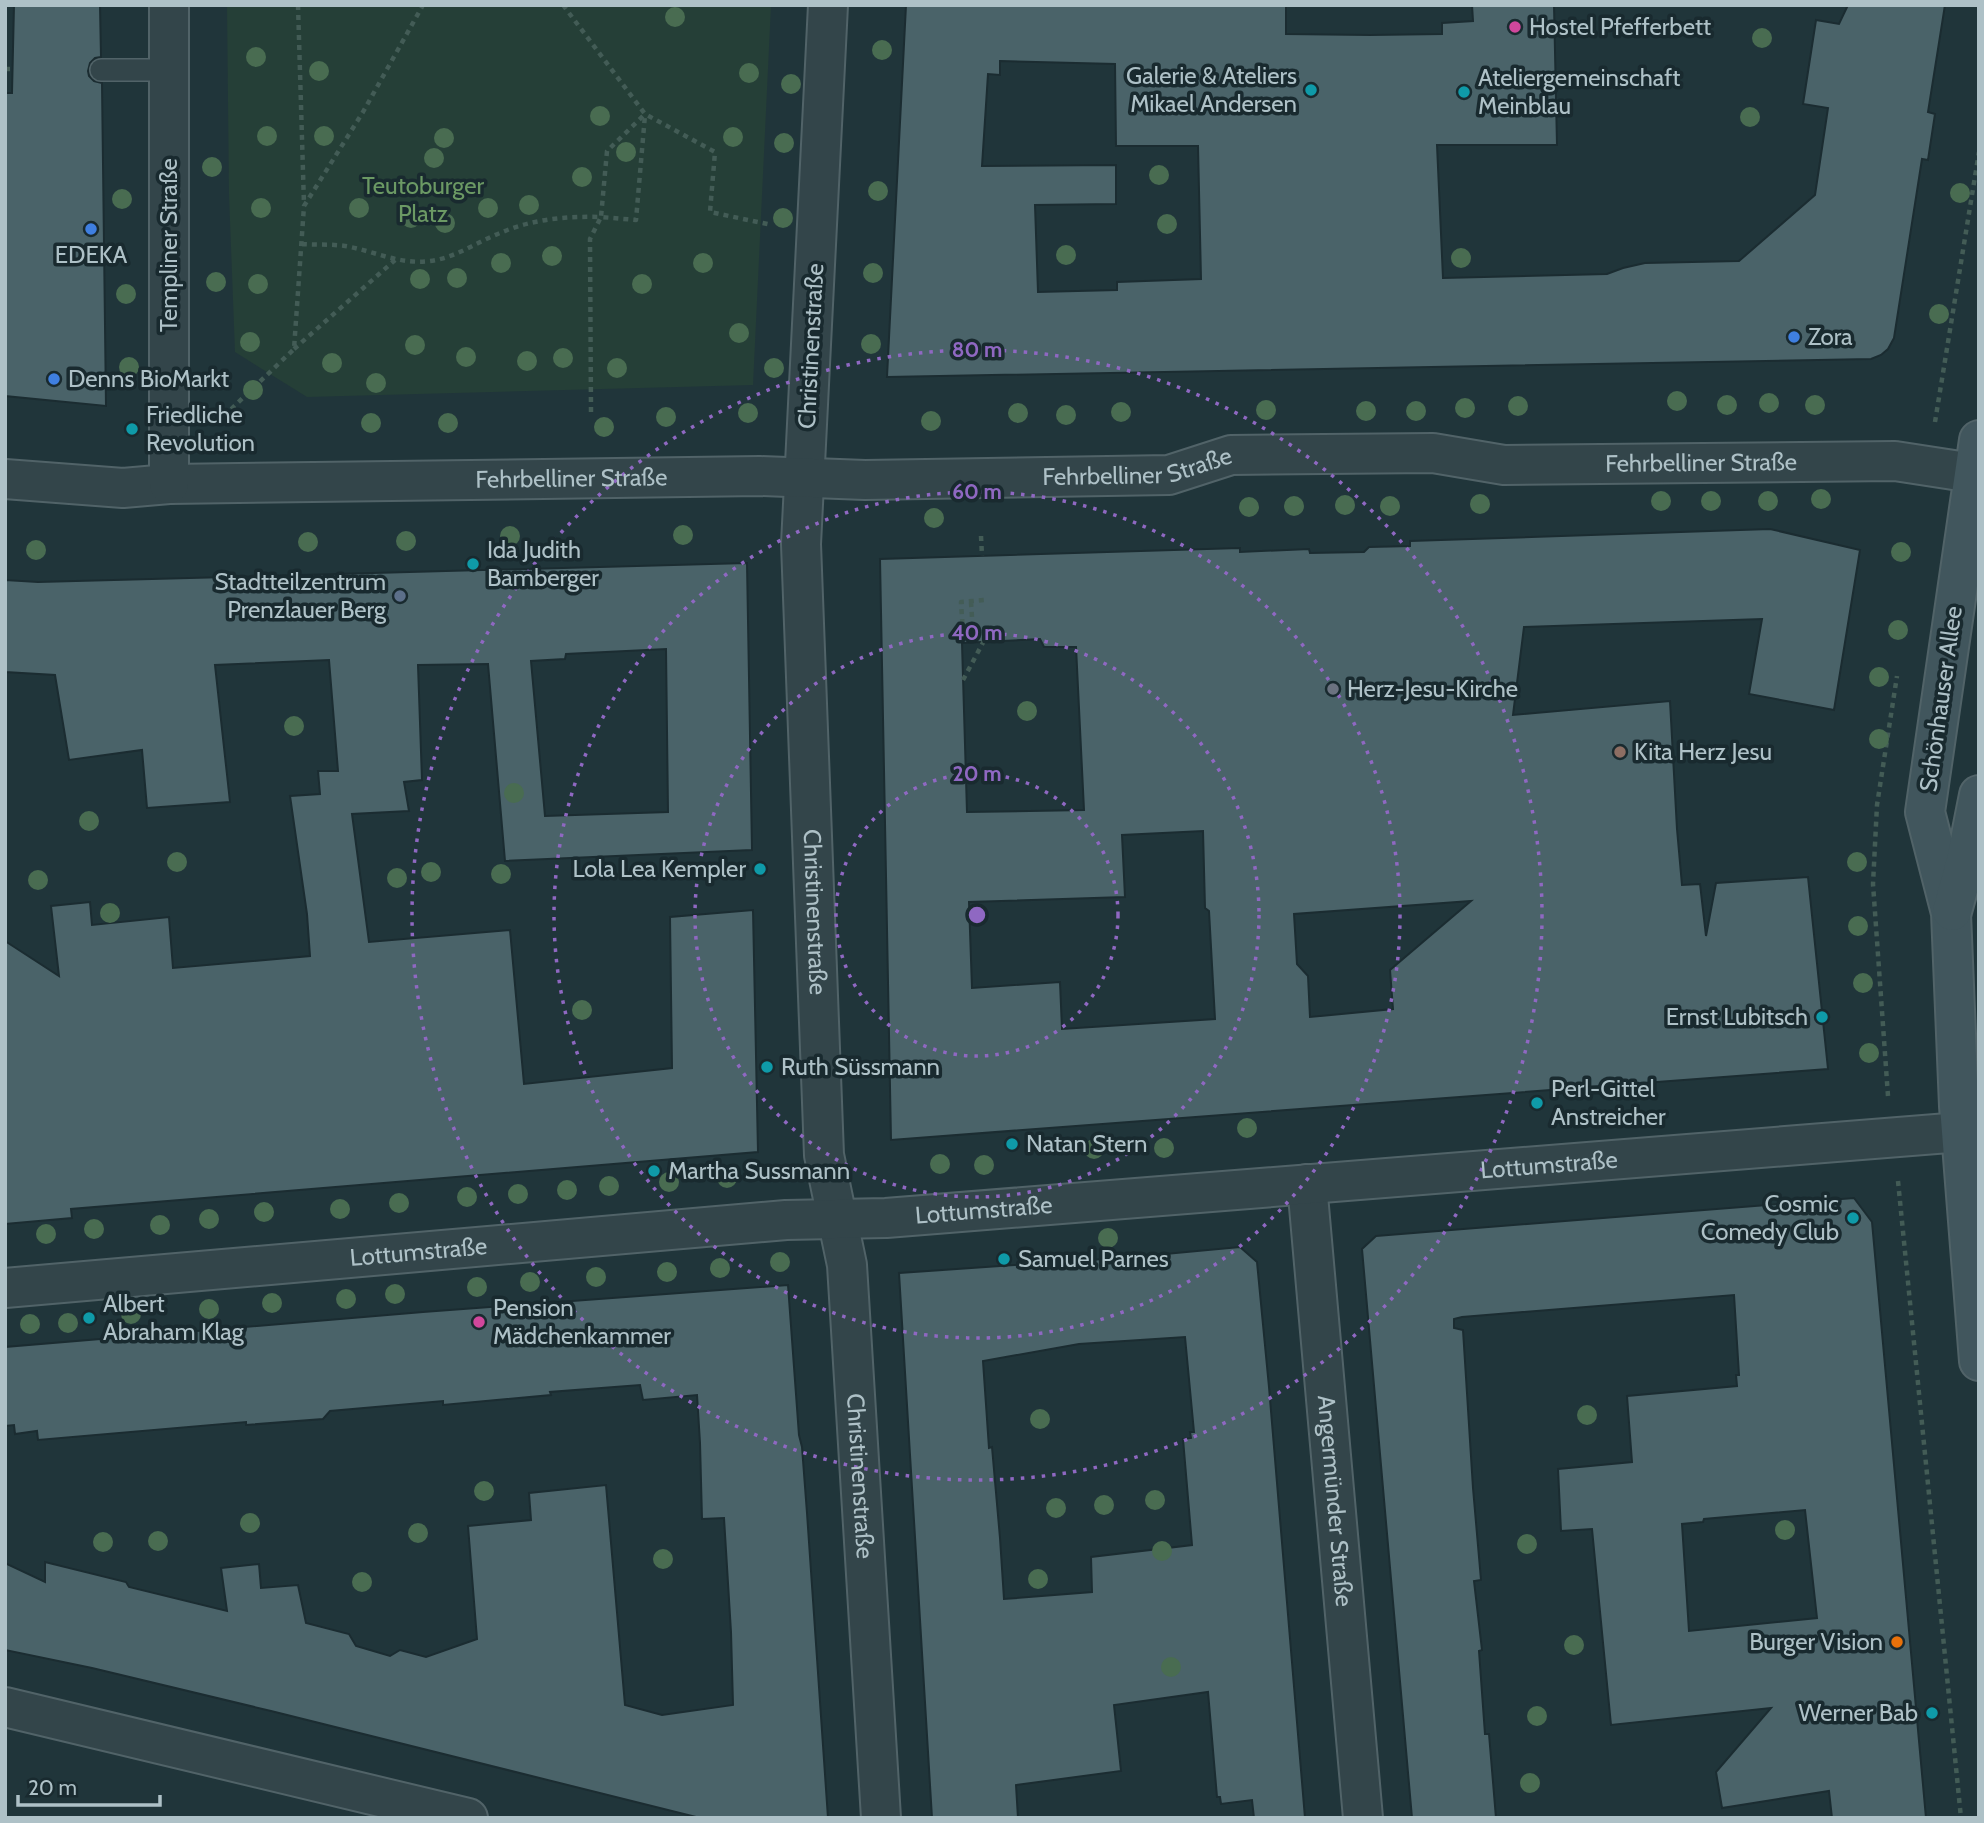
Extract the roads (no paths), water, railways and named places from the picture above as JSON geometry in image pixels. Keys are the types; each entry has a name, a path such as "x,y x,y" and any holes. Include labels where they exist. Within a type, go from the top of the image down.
{"main road":[{"name":"Schönhauser Allee","path":"1976,456 1925,812 1951,913 1959,1106 1979,1361"},
{"name":"Schönhauser Allee","path":"1951,913 1979,795"}],"street":[{"name":"Templiner Straße","path":"169,5 169,484"},
{"name":"Christinenstraße","path":"828,5 801,544 824,1155 847,1265 881,1818"},
{"name":"Fehrbelliner Straße","path":"5,479 123,488 169,484 760,476 865,480 1169,475 1231,455 1433,453 1504,465 1895,461 1976,456"},
{"name":"Lottumstraße","path":"5,1288 786,1220 886,1218 1961,1132"},
{"name":"Angermünder Straße","path":"1307,1184 1363,1818"},
{"path":"5,1707 468,1818"}],"lane":[{"path":"102,70 169,70"}],"place":[{"name":"Hostel Pfefferbett","path":"1515,27"},
{"name":"Galerie & Ateliers Mikael Andersen","path":"1311,90"},
{"name":"Ateliergemeinschaft Meinblau","path":"1464,92"},
{"name":"EDEKA","path":"91,229"},
{"name":"Zora","path":"1794,337"},
{"name":"Denns BioMarkt","path":"54,379"},
{"name":"Friedliche Revolution","path":"132,429"},
{"name":"Ida Judith Bamberger","path":"473,564"},
{"name":"Stadtteilzentrum Prenzlauer Berg","path":"400,596"},
{"name":"Herz-Jesu-Kirche","path":"1333,689"},
{"name":"Kita Herz Jesu","path":"1620,752"},
{"name":"Lola Lea Kempler","path":"760,869"},
{"name":"Ernst Lubitsch","path":"1822,1017"},
{"name":"Ruth Süssmann","path":"767,1067"},
{"name":"Perl-Gittel Anstreicher","path":"1537,1103"},
{"name":"Natan Stern","path":"1012,1144"},
{"name":"Martha Sussmann","path":"654,1171"},
{"name":"Cosmic Comedy Club","path":"1853,1218"},
{"name":"Samuel Parnes","path":"1004,1259"},
{"name":"Albert Abraham Klag","path":"89,1318"},
{"name":"Pension Mädchenkammer","path":"479,1322"},
{"name":"Burger Vision","path":"1897,1642"},
{"name":"Werner Bab","path":"1932,1713"}],"park label":[{"name":"Teutoburger Platz","path":"423,200"}]}
